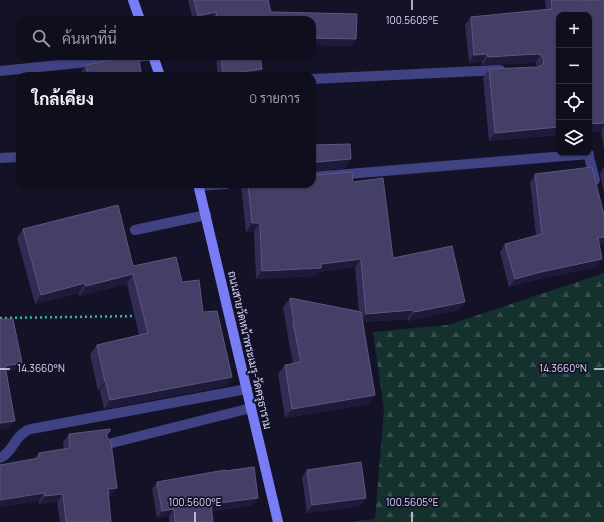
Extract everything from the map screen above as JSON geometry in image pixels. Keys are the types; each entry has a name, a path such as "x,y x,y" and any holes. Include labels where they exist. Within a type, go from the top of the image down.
{"street":[{"path":"133,0 139,16"},
{"path":"0,70 104,60"},
{"path":"154,60 159,72"},
{"path":"316,79 509,70"},
{"path":"316,177 556,156"},
{"path":"590,156 597,191"},
{"path":"0,158 16,157"},
{"name":"ถนนสายวัดหน้าพระเมรุ-วัดครุธาราม","path":"199,188 278,522"},
{"path":"135,230 206,215"},
{"path":"0,458 11,449 19,436 31,429 247,389"},
{"path":"108,444 251,408"}],"path":[{"path":"0,318 140,316"}],"green space":[{"path":"604,273 604,522 350,522 375,519 384,409 373,332 448,325"}],"building":[{"path":"194,0 268,0 271,12 357,14 356,39 316,38 316,16 216,16 216,12 198,16"},
{"path":"551,0 604,0 604,123 592,124 592,12 556,12 556,127 495,133 489,69 538,67 543,64 544,60 541,55 537,54 488,57 487,54 474,55 471,17 552,9"},
{"path":"112,60 139,60 141,72 87,72 86,65"},
{"path":"221,60 261,60 262,69 242,72 223,72"},
{"path":"350,144 351,159 317,162 316,145"},
{"path":"592,167 604,215 604,237 598,238 602,259 515,279 505,244 542,234 535,174"},
{"path":"352,172 353,182 383,178 393,258 452,246 465,302 414,312 413,310 366,314 361,259 321,264 321,268 262,271 260,223 252,223 248,188 316,188 316,174 318,175"},
{"path":"118,205 133,266 176,257 182,282 199,280 203,312 217,311 232,377 110,400 97,345 148,333 133,274 86,286 85,283 41,295 23,229"},
{"path":"290,298 361,312 375,395 292,409 285,365 301,362"},
{"path":"0,319 13,319 22,363 5,366 15,421 0,423"},
{"path":"110,429 107,437 111,442 117,488 108,489 111,522 66,522 63,494 45,496 44,493 0,500 0,465 39,458 39,453 70,448 69,434"},
{"path":"361,462 366,498 312,505 307,470"},
{"path":"254,467 258,498 211,504 213,522 175,522 174,509 162,511 157,482 225,470"}]}
